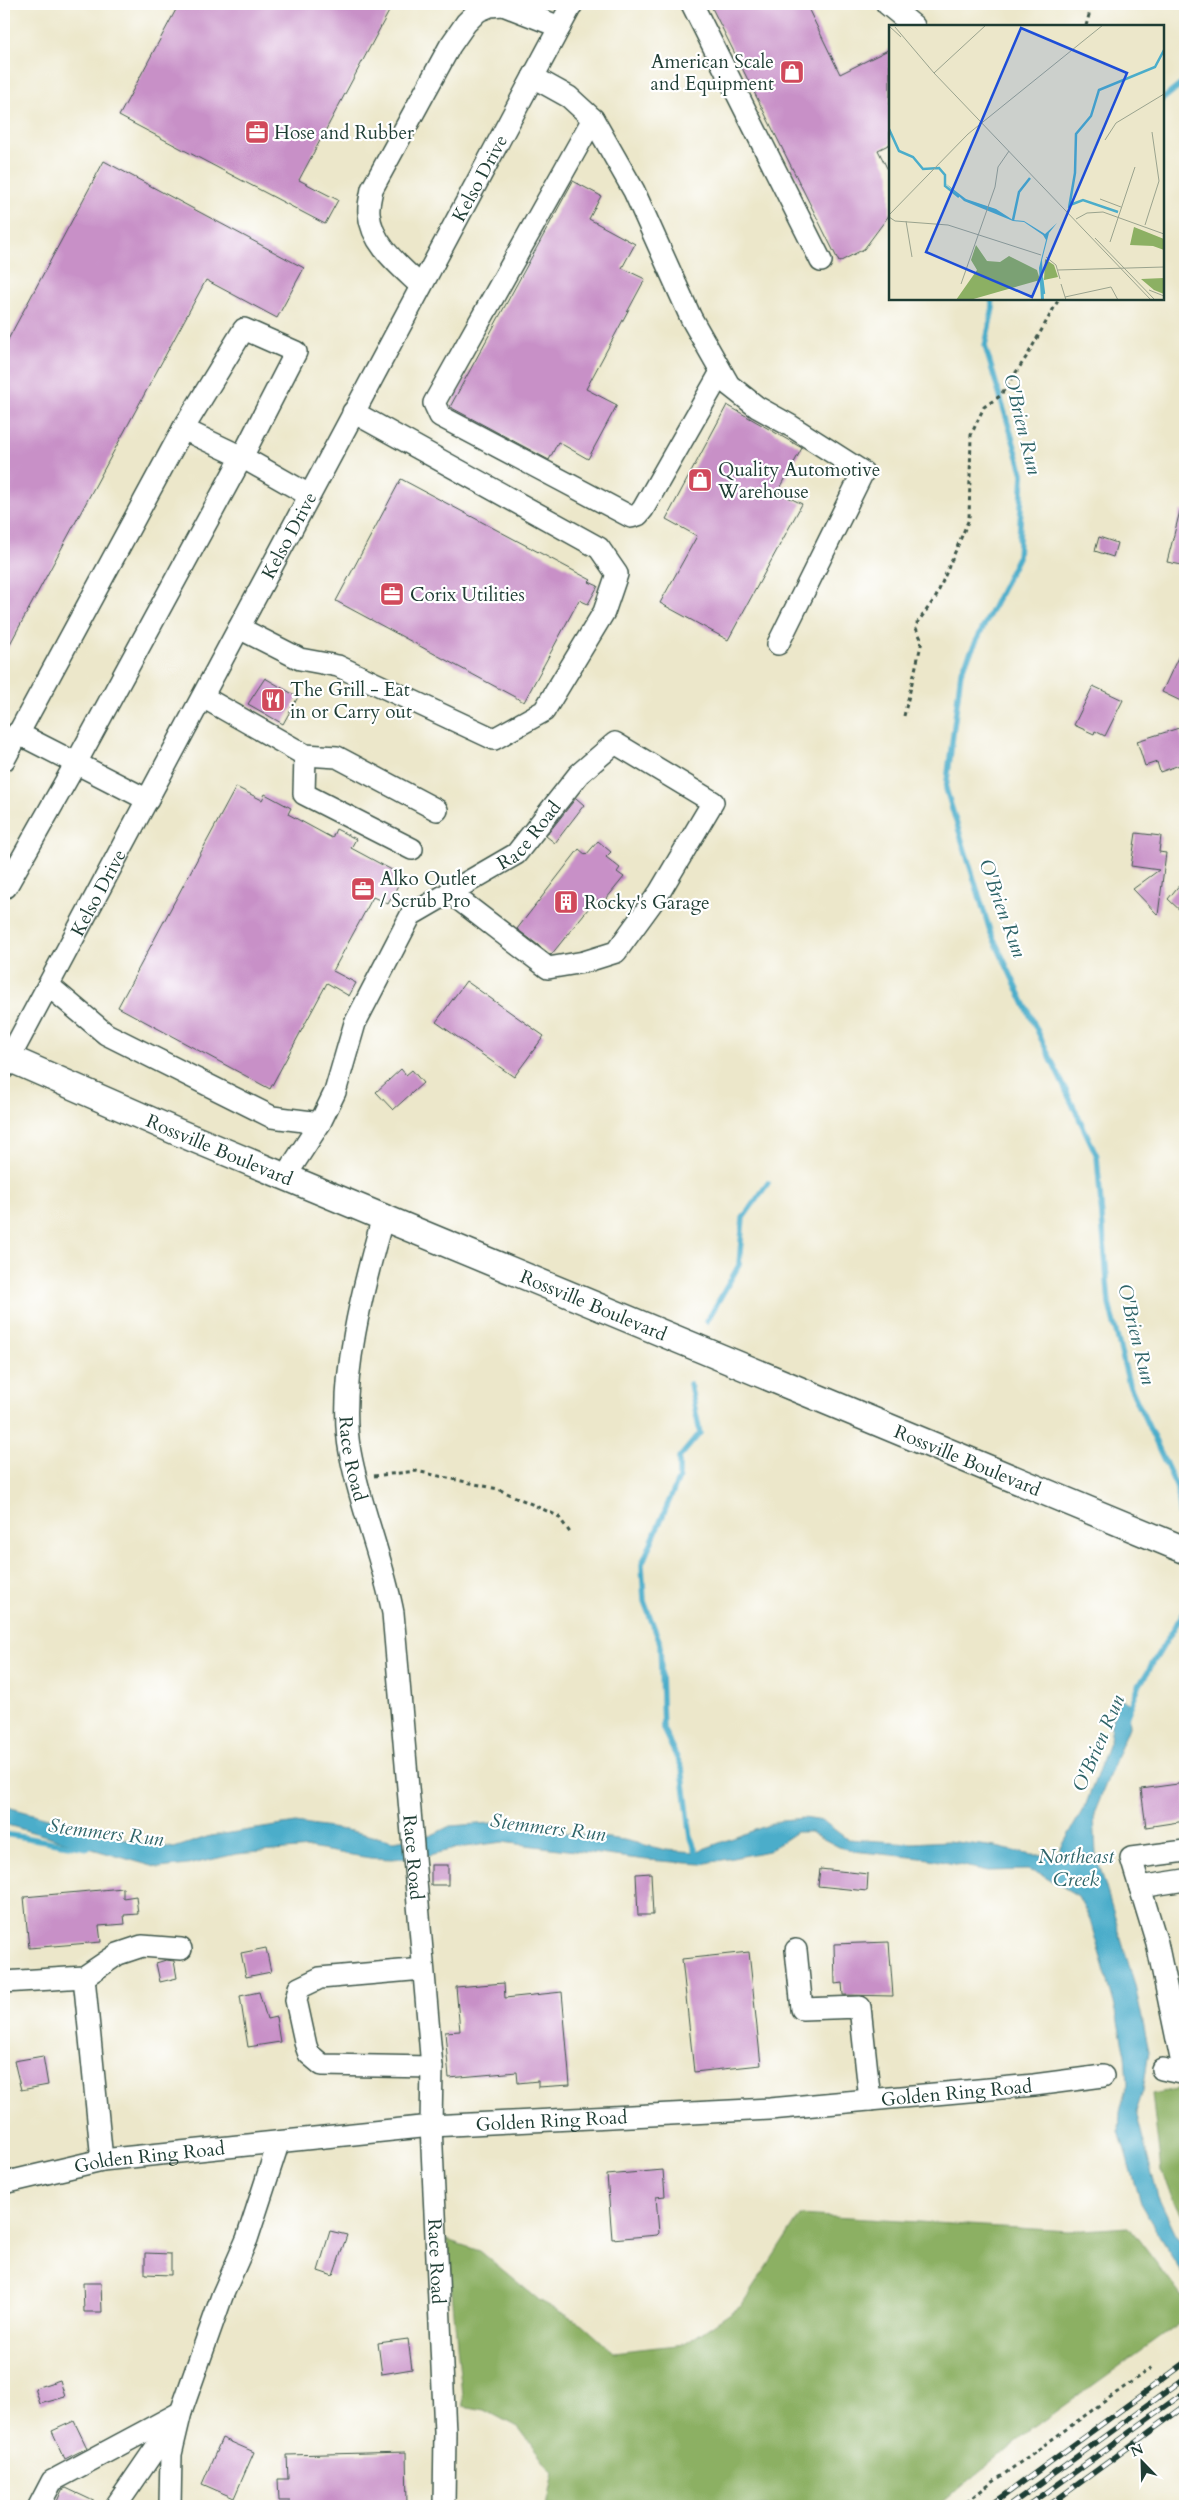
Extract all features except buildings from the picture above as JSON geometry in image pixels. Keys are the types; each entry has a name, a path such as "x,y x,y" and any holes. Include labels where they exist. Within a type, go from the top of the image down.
{"main road":[{"name":"Rossville Boulevard","path":"5,1060 1185,1550"}],"street":[{"name":"Kelso Drive","path":"5,1060 49,986 572,4"},
{"path":"692,4 821,261"},
{"path":"887,4 913,25"},
{"path":"421,286 391,257 374,233 368,213 372,189 450,46 466,23 478,12 489,5 503,5 519,9 560,27"},
{"path":"533,77 568,97 593,119 634,191 691,318 721,372 737,394 863,472 778,644"},
{"path":"593,119 434,403 436,410 440,416 631,517 638,515 643,509 721,372"},
{"path":"4,760 17,732 183,429 244,329 296,352 242,457 76,763 6,887 4,886"},
{"path":"239,628 300,659 338,666 494,739 544,711 604,612 617,574 599,548 354,412"},
{"path":"183,429 242,457 309,496"},
{"path":"203,697 305,755 337,757 437,810"},
{"path":"17,732 148,800"},
{"name":"Race Road","path":"286,1177 320,1123 335,1092 355,1023 411,914 449,892 516,854 580,774 615,743 713,802 659,893 616,952 584,962 548,968 449,892"},
{"path":"305,755 304,794 412,849"},
{"path":"49,986 106,1034 272,1117 320,1123"},
{"name":"Race Road","path":"383,1217 360,1306 350,1372 346,1415 349,1452 387,1580 393,1613 432,2066 432,2126 445,2432 444,2506"},
{"path":"1162,2069 1184,2074 1157,1943 1131,1858 1185,1851"},
{"path":"1140,1887 1185,1880"},
{"path":"4,1982 84,1977 118,1954 142,1946 181,1949"},
{"path":"796,1950 802,2009 860,2007 870,2100"},
{"path":"424,1969 320,1978 299,1988 296,2000 309,2054 322,2065 432,2066"},
{"path":"84,1977 102,2160"},
{"name":"Golden Ring Road","path":"4,2183 102,2160 278,2144 432,2126 770,2109 1103,2076"},
{"path":"170,2506 171,2454 181,2412 222,2296 247,2239 278,2144"},
{"path":"40,2506 52,2481 181,2412"},
{"path":"116,2506 181,2412"}],"path":[{"path":"1086,25 1092,4"},
{"path":"904,716 922,640 915,626 936,597 969,518 971,435 984,407 1000,396 1027,356 1058,300"},
{"path":"356,1478 416,1471 498,1489 558,1516 571,1534"},
{"path":"960,2506 1152,2367"}],"green space":[{"path":"1181,2088 1185,2090 1185,2222 1161,2171 1152,2094"},
{"path":"800,2215 1068,2231 1129,2227 1185,2301 1185,2319 1031,2430 938,2506 546,2506 553,2473 519,2428 485,2410 463,2406 447,2240 480,2251 539,2300 582,2324 613,2352 685,2344 741,2306"}],"water":[{"name":"Northeast Creek","path":"1122,1700 1128,1702 1129,1727 1094,1813 1096,1854 1135,1985 1149,2051 1143,2091 1136,2112 1158,2197 1177,2237 1185,2247 1185,2279 1140,2203 1119,2131 1120,2112 1127,2083 1125,2055 1114,2003 1089,1917 1078,1896 1043,1875 1027,1870 988,1871 930,1859 853,1851 839,1847 810,1832 796,1832 768,1851 702,1864 647,1860 502,1842 458,1848 426,1856 392,1859 370,1858 310,1848 236,1854 188,1865 159,1868 4,1824 4,1806 124,1839 174,1848 210,1836 296,1823 351,1831 394,1841 434,1834 450,1826 492,1823 624,1840 666,1850 695,1852 782,1820 804,1818 823,1821 847,1839 912,1843 948,1841 996,1847 1031,1855 1057,1855 1086,1804 1110,1740 1115,1702"}],"waterway":[{"name":"O'Brien Run","path":"1164,98 1185,81"},
{"name":"O'Brien Run","path":"991,300 993,308 985,346 1023,474 1018,557 961,672 946,789 990,931 1097,1156 1109,1304 1129,1384 1177,1488 1180,1520"},
{"path":"707,1321 739,1265 743,1218 768,1183"},
{"path":"690,1384 700,1433 679,1458 679,1478 642,1564 644,1601 660,1643 663,1729 682,1768 691,1838 699,1859"},
{"path":"1177,1488 1185,1482"},
{"name":"O'Brien Run","path":"1126,1718 1139,1686 1185,1610"},
{"name":"Stemmers Run","path":"4,1834 88,1848"}],"railway":[{"path":"990,2506 1185,2363"},
{"path":"1009,2506 1185,2378"},
{"path":"1028,2506 1185,2392"},
{"path":"1048,2506 1185,2406"}],"place":[{"name":"American Scale and Equipment","path":"792,72"},
{"name":"Hose and Rubber","path":"257,132"},
{"name":"Quality Automotive Warehouse","path":"700,480"},
{"name":"Corix Utilities","path":"392,594"},
{"name":"The Grill - Eat in or Carry out","path":"273,700"},
{"name":"Alko Outlet / Scrub Pro","path":"363,889"},
{"name":"Rocky's Garage","path":"566,902"}]}
